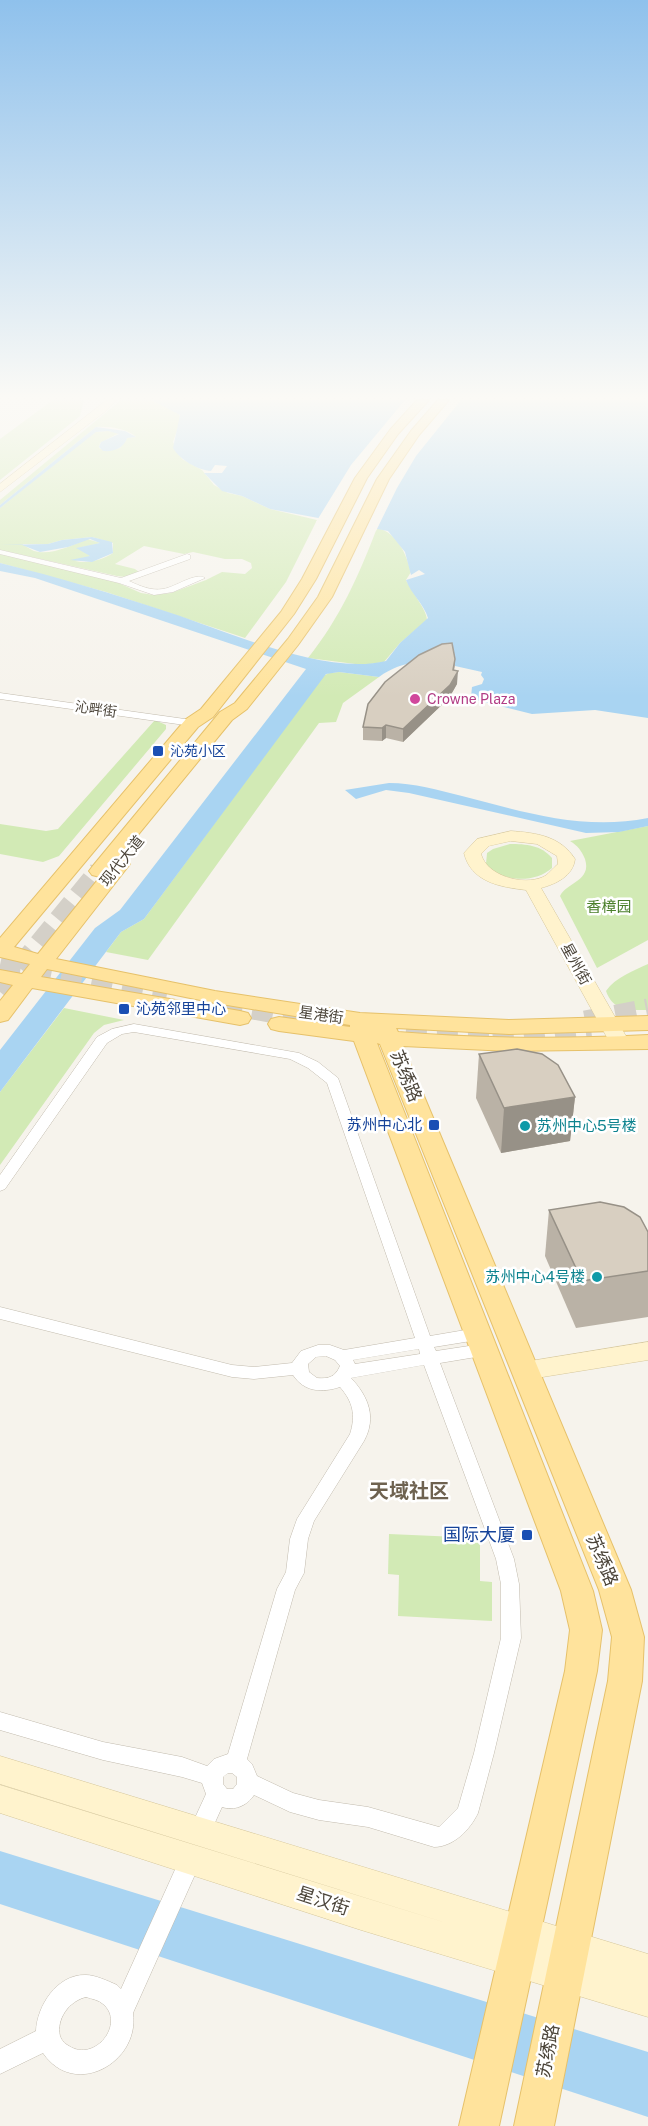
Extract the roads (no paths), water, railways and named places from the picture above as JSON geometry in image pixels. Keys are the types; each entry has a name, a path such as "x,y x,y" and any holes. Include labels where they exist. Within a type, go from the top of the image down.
{"main road":[{"name":"现代大道","path":"0,950 260,648 299,595 349,499"},
{"name":"现代大道","path":"0,1015 28,981 53,964 236,718 241,706 325,597 373,499"},
{"name":"现代大道","path":"200,718 206,724 92,870 226,716 241,706"},
{"path":"511,836 534,838 556,846 567,859 562,873 544,882 531,884 505,882 483,874 474,866 472,857 476,848 490,840 511,836"},
{"name":"星州街","path":"531,884 620,1043"},
{"name":"星港街","path":"0,950 53,964 87,981 280,1025 374,1029 648,1023"},
{"name":"星港街","path":"0,976 49,984 87,981"},
{"name":"星港街","path":"374,1029 509,1045 648,1042"},
{"name":"苏绣路","path":"374,1029 479,1342 577,1591 586,1630 581,1671 479,2126"},
{"name":"苏绣路","path":"374,1029 524,1371 615,1590 638,1639 625,1681 536,2113"},
{"path":"524,1371 648,1351"},
{"name":"星汉街","path":"0,1770 190,1860"},
{"name":"星汉街","path":"0,1799 361,1914 648,2000"},
{"name":"星汉街","path":"563,1976 648,1971"}],"street":[{"path":"0,552 122,581 144,591 160,593 201,579"},
{"path":"122,581 187,557"},
{"name":"沁畔街","path":"0,696 200,718"},
{"path":"0,1186 102,1040 111,1033 134,1028 294,1056 313,1065 333,1082 427,1350 505,1559 510,1584 511,1638 484,1753 467,1813 450,1832 434,1837 368,1817 319,1810 290,1802 248,1782"},
{"path":"0,1313 232,1371 254,1373 300,1368"},
{"path":"235,1764 286,1589 295,1574 299,1539 306,1519 358,1436 362,1424 359,1395 344,1368 330,1350 315,1351 303,1358 300,1368 304,1378 316,1384 330,1384 344,1368 427,1350 479,1342"},
{"path":"0,1720 103,1751 182,1767 214,1786 222,1797 233,1797 243,1792 248,1782 245,1771 229,1763 218,1768 214,1786 190,1860 122,2012"},
{"path":"86,1986 102,1988 115,1997 122,2012 123,2027 117,2042 107,2054 94,2061 79,2064 65,2060 54,2050 49,2037 48,2020 56,2003 69,1991 86,1986"},
{"path":"0,2062 49,2037"}],"water":[{"path":"7,499 11,499 0,508 0,505"},
{"path":"249,499 648,499 648,718 595,710 532,714 476,700 471,697 472,687 482,684 484,679 482,672 455,666 454,661 406,664 379,677 339,672 326,674 144,919 121,932 0,1092 0,1050 95,928 120,910 306,669 35,578 0,571 0,563 128,599 277,650 335,662 362,664 386,661 400,643 428,618 406,580 425,574 419,570 411,575 405,552 388,531 270,509"},
{"path":"92,537 112,542 113,553 92,562 70,560 90,556 76,548 100,543 90,539 68,547 40,552 22,545 0,545 48,544"},
{"path":"389,783 426,787 554,818 600,822 648,818 648,826 619,832 586,833 409,793 386,790 356,799 345,790"},
{"path":"0,1851 648,2052 648,2117 0,1904"}],"tunnel":[{"path":"19,969 99,871"},
{"path":"0,965 19,969"},
{"path":"0,992 19,969"},
{"path":"19,969 166,999"},
{"path":"222,1003 364,1026 435,1031 507,1030"},
{"path":"585,1021 648,1009"},
{"path":"493,1039 591,1028"}],"place":[{"name":"Crowne Plaza","path":"415,699"},
{"name":"沁苑小区","path":"158,751"},
{"name":"沁苑邻里中心","path":"124,1009"},
{"name":"苏州中心北","path":"434,1125"},
{"name":"苏州中心5号楼","path":"525,1126"},
{"name":"苏州中心4号楼","path":"597,1277"},
{"name":"国际大厦","path":"527,1535"}],"district":[{"name":"天域社区","path":"409,1491"}],"park label":[{"name":"香樟园","path":"609,907"}]}
